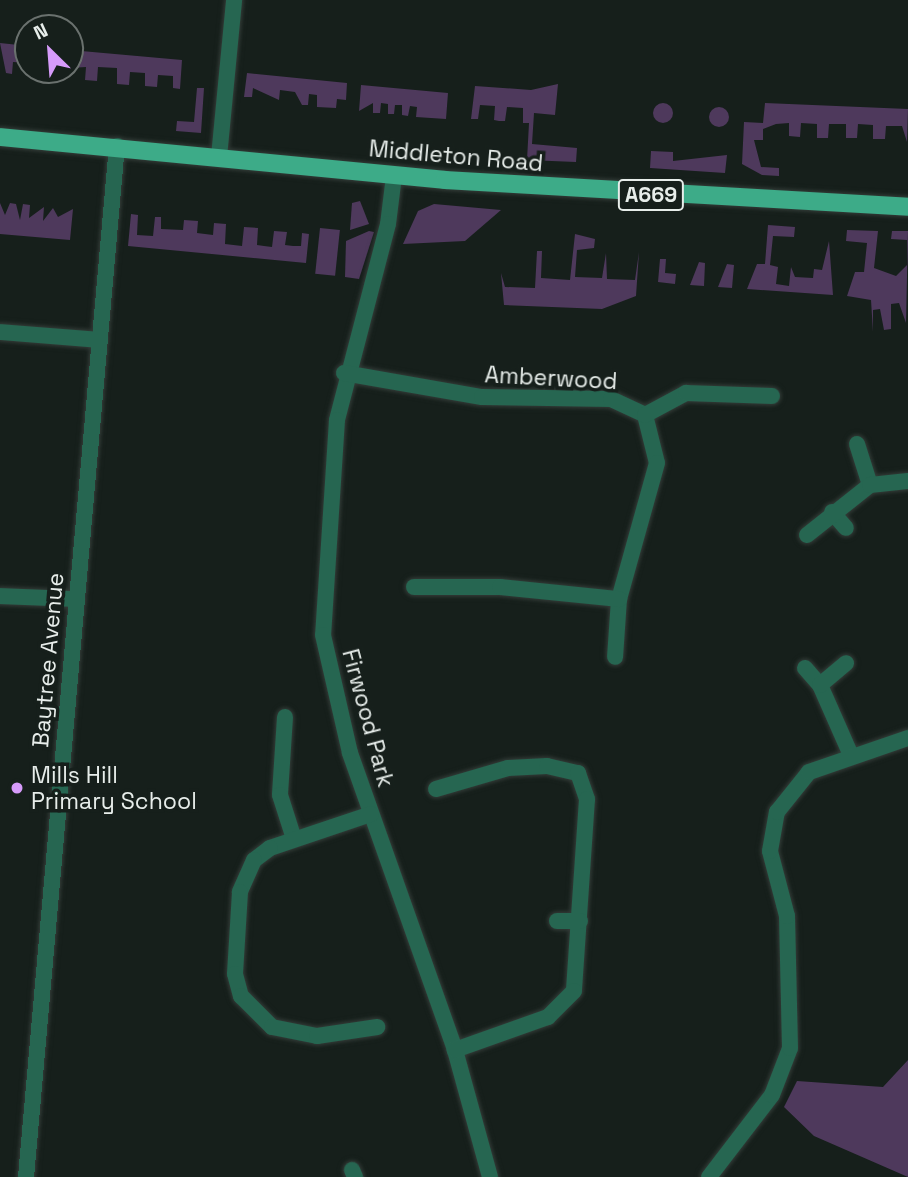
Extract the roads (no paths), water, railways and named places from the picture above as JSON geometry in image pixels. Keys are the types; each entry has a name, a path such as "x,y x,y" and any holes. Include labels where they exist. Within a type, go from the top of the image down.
{"main road":[{"name":"Middleton Road","path":"0,137 117,146 394,176 908,207"}],"street":[{"path":"219,157 234,0"},
{"name":"Baytree Avenue","path":"26,1177 117,146"},
{"name":"Firwood Park","path":"394,176 379,264 344,373 323,635 336,706 371,814 455,1050 490,1177"},
{"path":"0,331 99,340"},
{"name":"Amberwood","path":"344,373 482,397 611,399 645,415 658,447 655,483 619,600 615,657"},
{"path":"645,415 686,393 772,396"},
{"path":"858,444 870,485"},
{"path":"807,535 832,512 870,485 908,481"},
{"path":"832,512 846,528"},
{"path":"414,587 500,587 619,600"},
{"path":"0,596 76,599"},
{"path":"820,685 846,663"},
{"path":"805,668 820,685 850,753"},
{"path":"285,717 280,795 294,839"},
{"path":"709,1177 772,1096 790,1048 787,916 770,851 777,812 809,772 850,753 908,738"},
{"path":"436,789 508,768 547,766 578,774 587,799 580,970 566,1003 548,1017 455,1050"},
{"path":"371,814 262,852 243,880 235,974 241,996 263,1022 293,1034 377,1027"},
{"path":"557,921 580,921"}],"place":[{"name":"Mills Hill Primary School","path":"17,788"}]}
